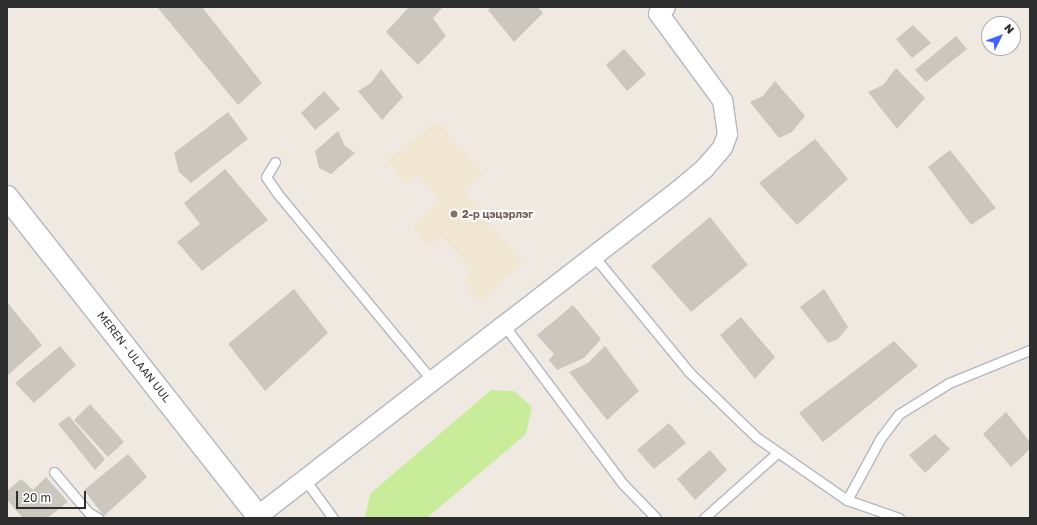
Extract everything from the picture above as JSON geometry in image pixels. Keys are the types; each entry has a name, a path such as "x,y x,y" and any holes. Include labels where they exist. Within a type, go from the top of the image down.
{"street":[{"path":"258,517 431,379 504,325 704,168 727,134 722,100 658,9"},
{"name":"MEREN - ULAAN UUL","path":"7,197 258,517"}],"lane":[{"path":"275,162 266,176 277,193 431,379"},
{"path":"594,254 689,372 777,453 847,500 899,518"},
{"path":"504,325 622,482 656,518"},
{"path":"847,500 880,439 899,414 949,383 1030,350"},
{"path":"704,518 777,453"},
{"path":"54,472 88,512 98,518"},
{"path":"306,480 333,518"}],"shaded area":[{"name":"2-р цэцэрлэг","path":"437,121 484,174 464,192 523,263 480,301 464,282 472,271 442,236 430,247 412,227 440,201 417,174 406,185 387,160"}],"green space":[{"path":"491,390 514,391 532,407 526,434 427,518 365,518 370,494"}],"building":[{"path":"157,7 202,7 262,83 238,105"},
{"path":"409,7 443,7 433,18 446,36 418,65 386,32"},
{"path":"491,7 538,7 543,13 514,42 488,10"},
{"path":"913,25 931,43 912,58 896,39"},
{"path":"956,36 967,49 926,82 915,70"},
{"path":"624,49 646,74 627,91 606,65"},
{"path":"896,68 925,98 897,129 868,92 883,85"},
{"path":"381,69 403,97 382,120 358,91 371,83"},
{"path":"775,81 805,116 792,132 779,138 750,102 763,96"},
{"path":"324,91 340,109 315,130 301,113"},
{"path":"228,112 248,139 191,183 179,172 174,153"},
{"path":"338,131 345,146 355,153 331,174 319,168 315,151"},
{"path":"815,139 848,179 797,225 759,183"},
{"path":"950,150 996,208 971,225 928,167"},
{"path":"225,169 268,220 202,271 177,242 200,224 184,203"},
{"path":"710,217 748,265 691,312 651,266"},
{"path":"294,289 328,333 265,391 228,344"},
{"path":"824,289 848,327 838,339 828,343 800,307"},
{"path":"7,302 42,345 8,375 7,374"},
{"path":"573,305 601,339 584,358 557,370 549,360 554,354 537,335"},
{"path":"741,317 775,357 755,379 720,335"},
{"path":"894,341 918,366 823,442 799,413"},
{"path":"60,346 76,365 34,403 15,383"},
{"path":"605,346 639,391 607,420 569,372 588,363"},
{"path":"90,404 124,442 108,457 74,420"},
{"path":"1006,412 1030,442 1030,449 1011,467 983,434"},
{"path":"69,416 105,459 95,470 58,424"},
{"path":"669,423 686,443 654,469 637,450"},
{"path":"935,434 950,449 925,473 909,455"},
{"path":"710,450 727,470 695,500 677,479"},
{"path":"128,454 147,477 104,516 84,490"},
{"path":"46,477 68,502 47,518 23,518 7,500 7,491 21,479 33,490"}],"place":[{"name":"2-р цэцэрлэг","path":"454,214"}]}
